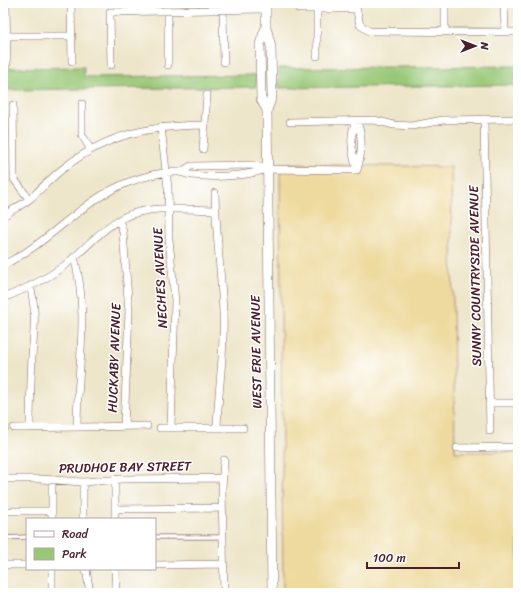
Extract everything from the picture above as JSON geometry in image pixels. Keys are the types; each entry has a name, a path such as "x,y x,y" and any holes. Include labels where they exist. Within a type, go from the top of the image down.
{"street":[{"path":"6,3 7,63"},
{"path":"71,3 72,61"},
{"path":"445,3 445,31"},
{"path":"504,3 505,30"},
{"path":"111,65 110,12 223,10 266,6"},
{"name":"WEST ERIE AVENUE","path":"266,6 266,27 271,47 272,96 267,110 272,593"},
{"path":"299,9 355,6 360,25 363,28 375,32 505,30 518,32"},
{"path":"317,9 317,56"},
{"path":"223,10 224,62"},
{"path":"168,11 168,65"},
{"path":"6,36 72,36"},
{"path":"203,149 207,95"},
{"path":"82,104 82,134 91,150"},
{"path":"13,105 14,179 29,199"},
{"path":"290,122 374,120 394,125 412,126 443,120 518,119"},
{"name":"SUNNY COUNTRYSIDE AVENUE","path":"484,120 490,432"},
{"path":"3,264 34,248 97,197 130,182 150,176 181,172 192,175 251,174 267,169 357,170 353,156 353,128 356,121"},
{"path":"3,216 29,199 64,167 91,150 122,135 161,127 205,125"},
{"name":"NECHES AVENUE","path":"161,127 169,210 169,239 176,315 171,428"},
{"path":"216,194 217,249 223,313 217,428"},
{"path":"3,298 30,286 59,269 102,230 119,220 139,212 169,210 216,210"},
{"name":"HUCKABY AVENUE","path":"119,220 123,232 129,312 124,426"},
{"path":"74,257 80,277 84,324 78,382 77,427"},
{"path":"30,286 34,299 35,321 30,396 30,428"},
{"path":"489,403 518,403"},
{"path":"14,428 146,426"},
{"path":"160,428 243,428"},
{"path":"457,448 518,447"},
{"path":"224,460 222,508 224,593"},
{"name":"PRUDHOE BAY STREET","path":"3,479 83,482 115,479 223,478"},
{"path":"115,479 115,518"},
{"path":"52,480 52,518"},
{"path":"83,482 83,518"},
{"path":"115,508 222,508"},
{"path":"3,511 52,511"},
{"path":"156,565 223,564"},
{"path":"3,565 26,565"},
{"path":"52,570 52,593"},
{"path":"86,570 90,593"},
{"path":"115,570 116,593"}],"lane":[{"path":"156,537 222,537"},
{"path":"3,538 26,538"}],"green space":[{"path":"518,66 518,85 279,88 279,68"},
{"path":"84,67 84,77 256,75 256,87 3,90 3,68"}],"sand":[{"path":"280,164 451,167 455,452 518,452 518,593 283,593"}]}
